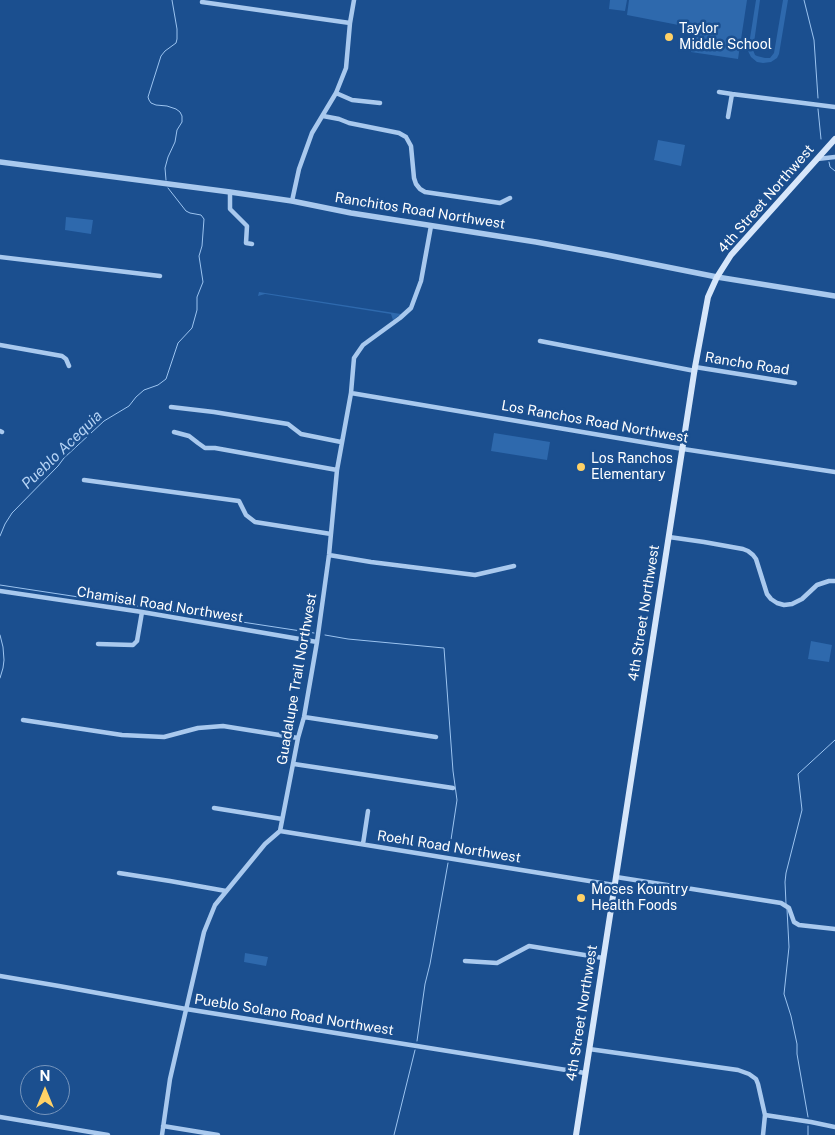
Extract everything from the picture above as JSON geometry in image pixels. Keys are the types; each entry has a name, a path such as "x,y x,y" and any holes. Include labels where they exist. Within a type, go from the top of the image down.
{"main road":[{"name":"4th Street Northwest","path":"576,1135 695,369 708,297 717,277 744,240 835,139"}],"street":[{"path":"292,201 299,169 312,132 336,93 346,68 354,0"},
{"path":"202,2 350,23"},
{"path":"720,92 835,107"},
{"path":"336,93 352,100 380,103"},
{"path":"728,117 732,94"},
{"path":"323,116 339,118 350,123 399,133 406,137 411,146 416,184 425,192 500,203 510,198"},
{"path":"817,159 835,157"},
{"name":"Ranchitos Road Northwest","path":"0,162 292,201 351,213 536,242 717,277 835,296"},
{"path":"230,192 230,209 247,226 246,243 252,244"},
{"name":"Guadalupe Trail Northwest","path":"280,831 298,738 304,717 317,642 329,555 336,470 351,393 354,358 363,345 411,308 421,281 431,226"},
{"path":"0,257 160,276"},
{"name":"Rancho Road","path":"540,341 695,369 795,384"},
{"path":"0,345 62,356 66,359 69,366"},
{"name":"Los Ranchos Road Northwest","path":"351,393 683,449 835,472"},
{"path":"171,406 288,424 301,434 341,442"},
{"path":"174,432 189,436 205,448 215,448 336,470"},
{"path":"84,480 239,501 246,515 255,522 331,534"},
{"path":"669,537 743,549 754,554 767,594 777,603 784,605 792,604 802,599 817,585 835,580"},
{"path":"329,555 475,575 514,566"},
{"name":"Chamisal Road Northwest","path":"0,591 142,612 317,642"},
{"path":"98,644 133,645 137,641 142,612"},
{"path":"304,717 436,737"},
{"path":"23,720 156,737 164,737 198,728 223,726 298,738"},
{"path":"294,764 452,788"},
{"path":"214,808 282,819"},
{"path":"363,844 368,811"},
{"path":"162,1135 170,1079 204,932 215,905 265,844 280,831"},
{"name":"Roehl Road Northwest","path":"280,831 614,885"},
{"path":"119,873 226,891"},
{"path":"616,877 781,903 789,908 794,922 799,925 835,929"},
{"path":"465,960 497,963 528,946 603,958"},
{"name":"Pueblo Solano Road Northwest","path":"0,976 186,1009 585,1073"},
{"path":"589,1049 744,1071 756,1079 758,1084 764,1115 763,1135"},
{"path":"764,1115 835,1127"},
{"path":"0,1118 108,1135"},
{"path":"163,1126 218,1135"}],"shaded area":[{"path":"610,0 627,0 625,11 609,9"},
{"path":"629,0 747,0 738,59 691,52 694,28 627,15"},
{"path":"756,0 760,0 753,50 757,56 770,58 774,53 783,0 788,0 779,54 771,62 757,62 748,51"},
{"path":"658,140 685,145 681,166 654,160"},
{"path":"66,217 93,220 91,234 65,230"},
{"path":"259,292 401,314 393,320 391,314 265,294 258,296"},
{"path":"494,433 550,442 547,460 491,451"},
{"path":"811,641 832,645 829,662 808,659"},
{"path":"245,953 268,957 266,966 244,962"}],"waterway":[{"name":"Pueblo Acequia","path":"166,180 165,168 175,142 177,130 182,122 182,116 176,109 151,103 148,97 161,56 176,43 177,39 172,0"},
{"path":"804,0 814,40 818,98"},
{"path":"818,109 821,139"},
{"path":"829,162 830,167 835,171"},
{"name":"Pueblo Acequia","path":"0,536 12,513 64,458 104,421 129,406 144,390 158,385 166,379 178,343 192,328 197,310 197,297 203,282 199,256 202,246 204,219 201,215 186,211 168,188"},
{"path":"0,585 314,633"},
{"path":"0,635 4,660 0,678"},
{"path":"325,635 444,648 453,771 457,800 449,853"},
{"path":"786,904 786,873 802,810 798,774 835,740"},
{"path":"417,1041 425,984 448,863"},
{"path":"787,909 789,947 784,994 797,1044 808,1117"},
{"path":"394,1135 415,1050"},
{"path":"808,1126 808,1135"}],"place":[{"name":"Taylor Middle School","path":"669,37"},
{"name":"Los Ranchos Elementary","path":"581,467"},
{"name":"Moses Kountry Health Foods","path":"581,898"}]}
